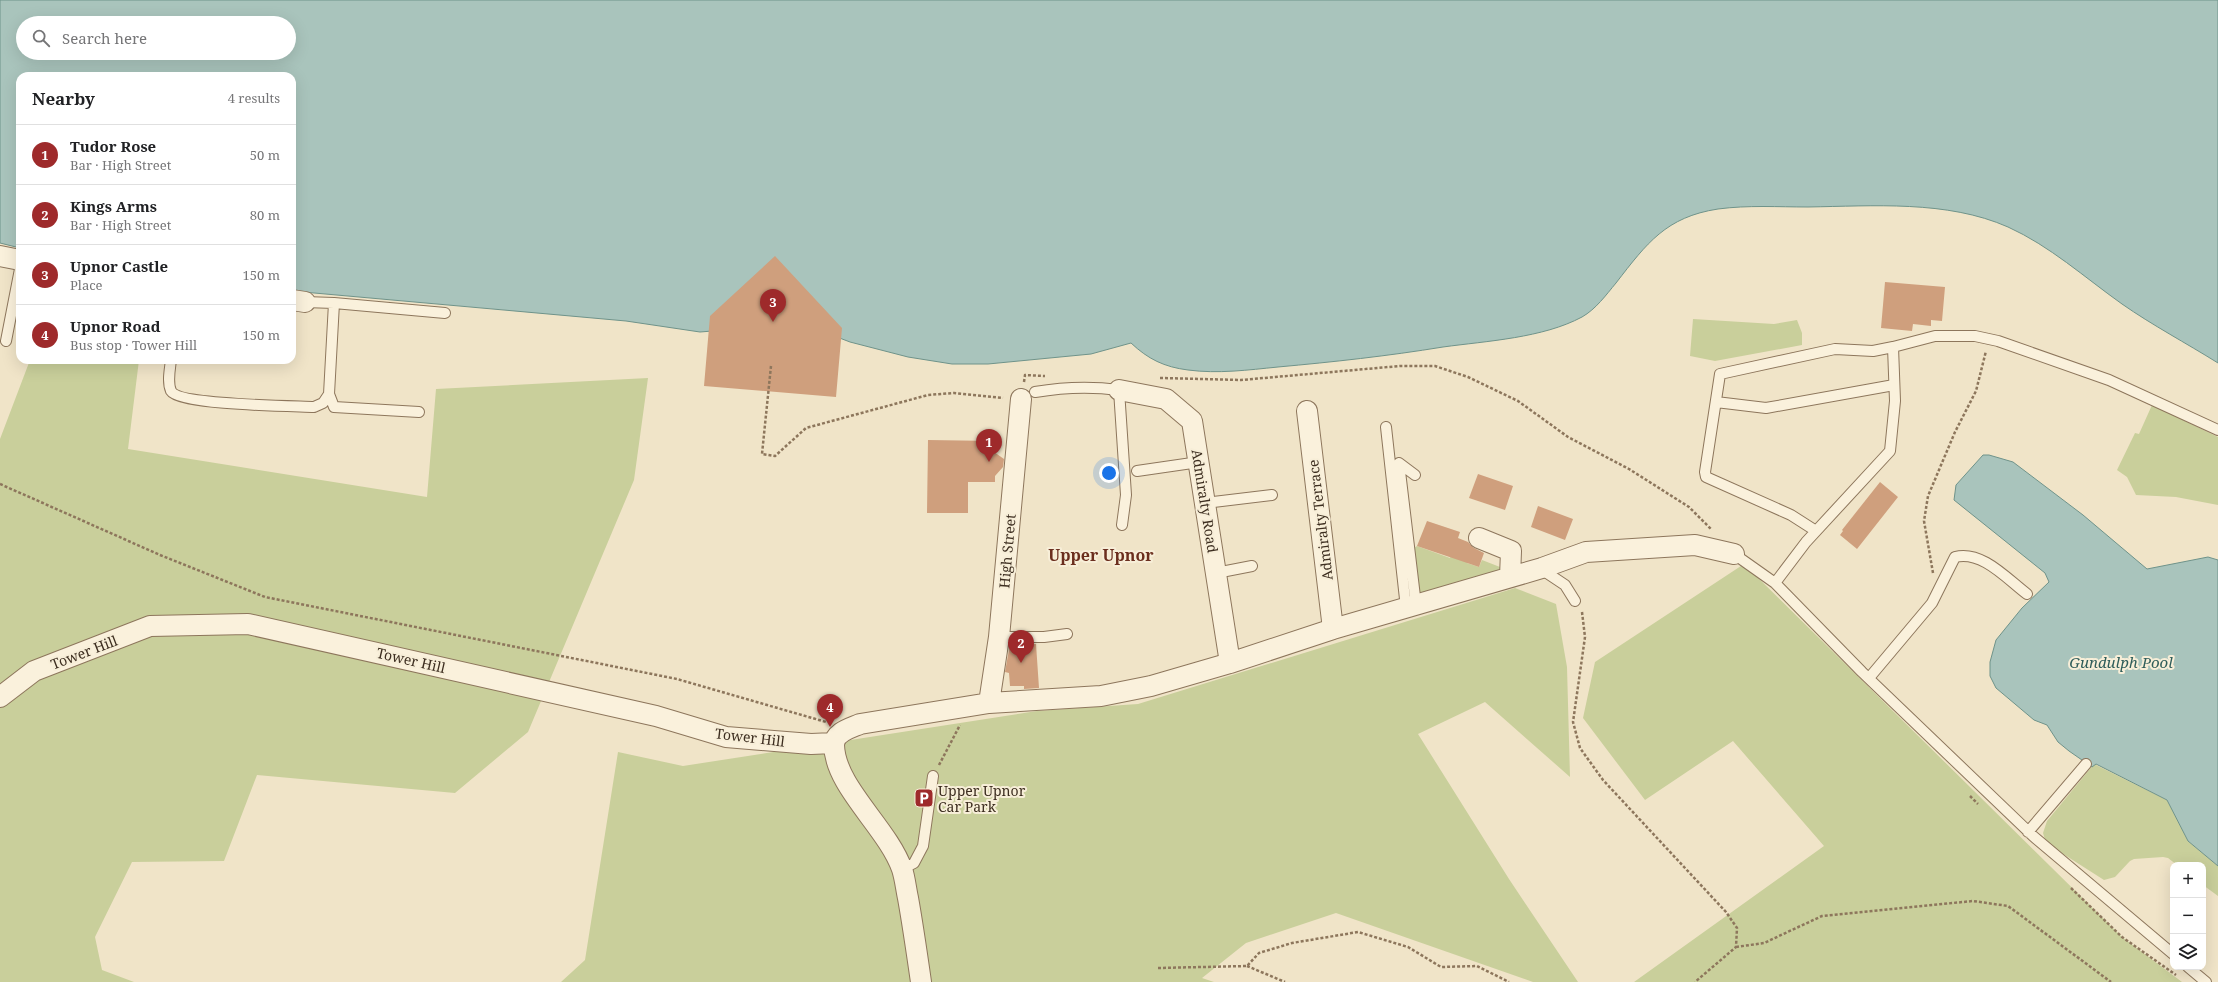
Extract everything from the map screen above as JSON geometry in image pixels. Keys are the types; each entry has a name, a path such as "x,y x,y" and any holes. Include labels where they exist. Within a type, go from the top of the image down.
{"street":[{"path":"0,256 16,259"},
{"name":"Admiralty Road","path":"1119,390 1166,399 1192,420 1230,664"},
{"name":"High Street","path":"980,704 999,637 1028,395"},
{"name":"Admiralty Terrace","path":"1307,410 1333,629"},
{"path":"1479,538 1511,551 1510,577"},
{"path":"921,982 914,932 902,869 884,834 847,783 836,763 834,743 839,734 849,728 860,724 980,704 1101,696 1151,686 1230,664 1333,629 1539,569 1586,552 1695,546 1734,554"},
{"name":"Tower Hill","path":"0,697 34,671 150,626 248,624 648,715 726,737 811,744 834,743"}],"lane":[{"path":"6,341 16,290"},
{"path":"298,301 445,313"},
{"path":"334,303 329,394 334,407 419,412"},
{"path":"1816,531 1791,515 1706,477 1705,472 1720,375 1724,372 1835,349 1874,351 1934,336 1970,336 1989,338 2109,380 2218,430"},
{"path":"1775,583 1816,531 1890,451 1893,429 1893,347"},
{"path":"171,364 169,382 172,392 179,397 192,400 314,407 323,403 329,394"},
{"path":"1716,402 1766,408 1894,385"},
{"path":"1028,395 1056,388 1093,387 1119,390 1126,495 1122,525"},
{"path":"1386,427 1411,606"},
{"path":"1137,471 1199,462"},
{"path":"1411,606 1399,463 1415,475"},
{"path":"1205,503 1272,495"},
{"path":"1734,554 1775,583 1869,678 2028,832 2170,951"},
{"path":"1869,678 1932,603 1955,557 1966,554 1983,561 2027,594"},
{"path":"1216,573 1252,566"},
{"path":"1539,569 1566,585 1575,601"},
{"path":"999,637 1044,637 1067,634"},
{"path":"2028,832 2086,764"},
{"path":"902,869 914,863 924,846 933,776"},
{"path":"2192,970 2206,982"}],"path":[{"path":"1938,592 1929,557 1924,521 1928,496 1955,432 1976,391 1989,338"},
{"path":"771,366 762,454 775,456 806,428 928,395 954,393 1028,395 1025,376 1049,376"},
{"path":"1153,378 1241,380 1400,366 1435,366 1468,377 1518,401 1568,437 1629,468 1689,507 1714,533"},
{"path":"0,484 160,555 265,597 677,678 849,728"},
{"path":"1575,601 1582,612 1585,637 1573,722 1580,748 1603,780 1726,912 1737,928 1736,947"},
{"path":"933,776 980,704"},
{"path":"1695,982 1736,947 1764,943 1822,916 1973,901 2008,906 2111,982"},
{"path":"1247,966 1259,953 1265,951 1292,943 1358,932 1408,947 1441,967 1477,966 1509,982"},
{"path":"1158,968 1247,966 1285,982"}],"green space":[{"path":"1693,319 1774,324 1797,320 1802,333 1802,345 1715,361 1690,356"},
{"path":"28,364 139,364 128,449 427,497 436,389 648,378 634,480 528,732 455,793 257,775 224,861 132,862 95,937 102,970 134,982 0,982 0,439"},
{"path":"2152,405 2218,437 2218,505 2176,497 2136,495 2127,477 2117,470 2135,433 2139,434"},
{"path":"1417,546 1450,558 1451,555 1467,560 1467,563 1479,567 1482,560 1500,567 1500,580 1435,599 1417,593 1414,548"},
{"path":"1744,564 2122,937 2182,982 1634,982 1824,846 1733,741 1645,800 1583,718 1595,662"},
{"path":"1515,588 1556,604 1567,667 1570,777 1485,702 1418,734 1509,879 1578,982 1533,982 1336,913 1246,943 1202,978 1214,982 561,982 585,960 618,752 683,766 1037,711 1138,704"},
{"path":"2094,764 2167,800 2188,841 2218,866 2218,896 2206,887 2206,862 2173,862 2168,858 2163,857 2134,859 2130,861 2115,877 2104,880 2046,843 2043,833 2047,821"}],"water":[{"path":"0,0 2218,0 2218,363 2133,312 2053,253 2008,227 1985,218 1960,212 1910,206 1752,207 1718,209 1700,213 1684,218 1659,234 1648,244 1596,306 1587,314 1567,324 1550,330 1514,338 1402,353 1233,371 1210,372 1171,367 1150,358 1131,343 1091,354 988,364 952,364 908,357 850,342 824,332 725,330 700,332 626,321 296,291 296,72 16,72 16,247 0,243"},
{"name":"Gundulph Pool","path":"1983,455 1989,455 2013,462 2083,515 2147,569 2208,557 2218,560 2218,866 2188,841 2167,800 2096,764 2092,767 2058,742 2047,725 2034,720 1996,688 1990,676 1990,662 1996,640 2022,608 2049,582 2045,573 1954,500 1956,485"}],"building":[{"path":"775,256 842,328 836,397 704,386 710,316"},
{"path":"1885,282 1945,287 1942,321 1931,320 1931,326 1913,324 1912,331 1881,328"},
{"path":"928,440 995,441 994,452 1004,459 1003,467 995,476 995,482 968,482 968,513 927,513"},
{"path":"1478,474 1513,486 1505,510 1469,498"},
{"path":"1880,482 1898,497 1857,549 1840,535 1843,531 1842,530"},
{"path":"1538,506 1573,519 1565,540 1531,527"},
{"path":"1427,521 1460,532 1458,538 1468,542 1474,548 1484,553 1479,567 1417,546"},
{"path":"1010,644 1036,644 1039,688 1024,689 1024,686 1010,686 1009,673 1005,672"}],"place":[{"name":"Upnor Castle","path":"773,322"},
{"name":"Tudor Rose","path":"989,462"},
{"name":"Kings Arms","path":"1021,663"},
{"name":"Upnor Road","path":"830,727"},
{"name":"Upper Upnor Car Park","path":"924,798"}],"district":[{"name":"Upper Upnor","path":"1101,555"}]}
